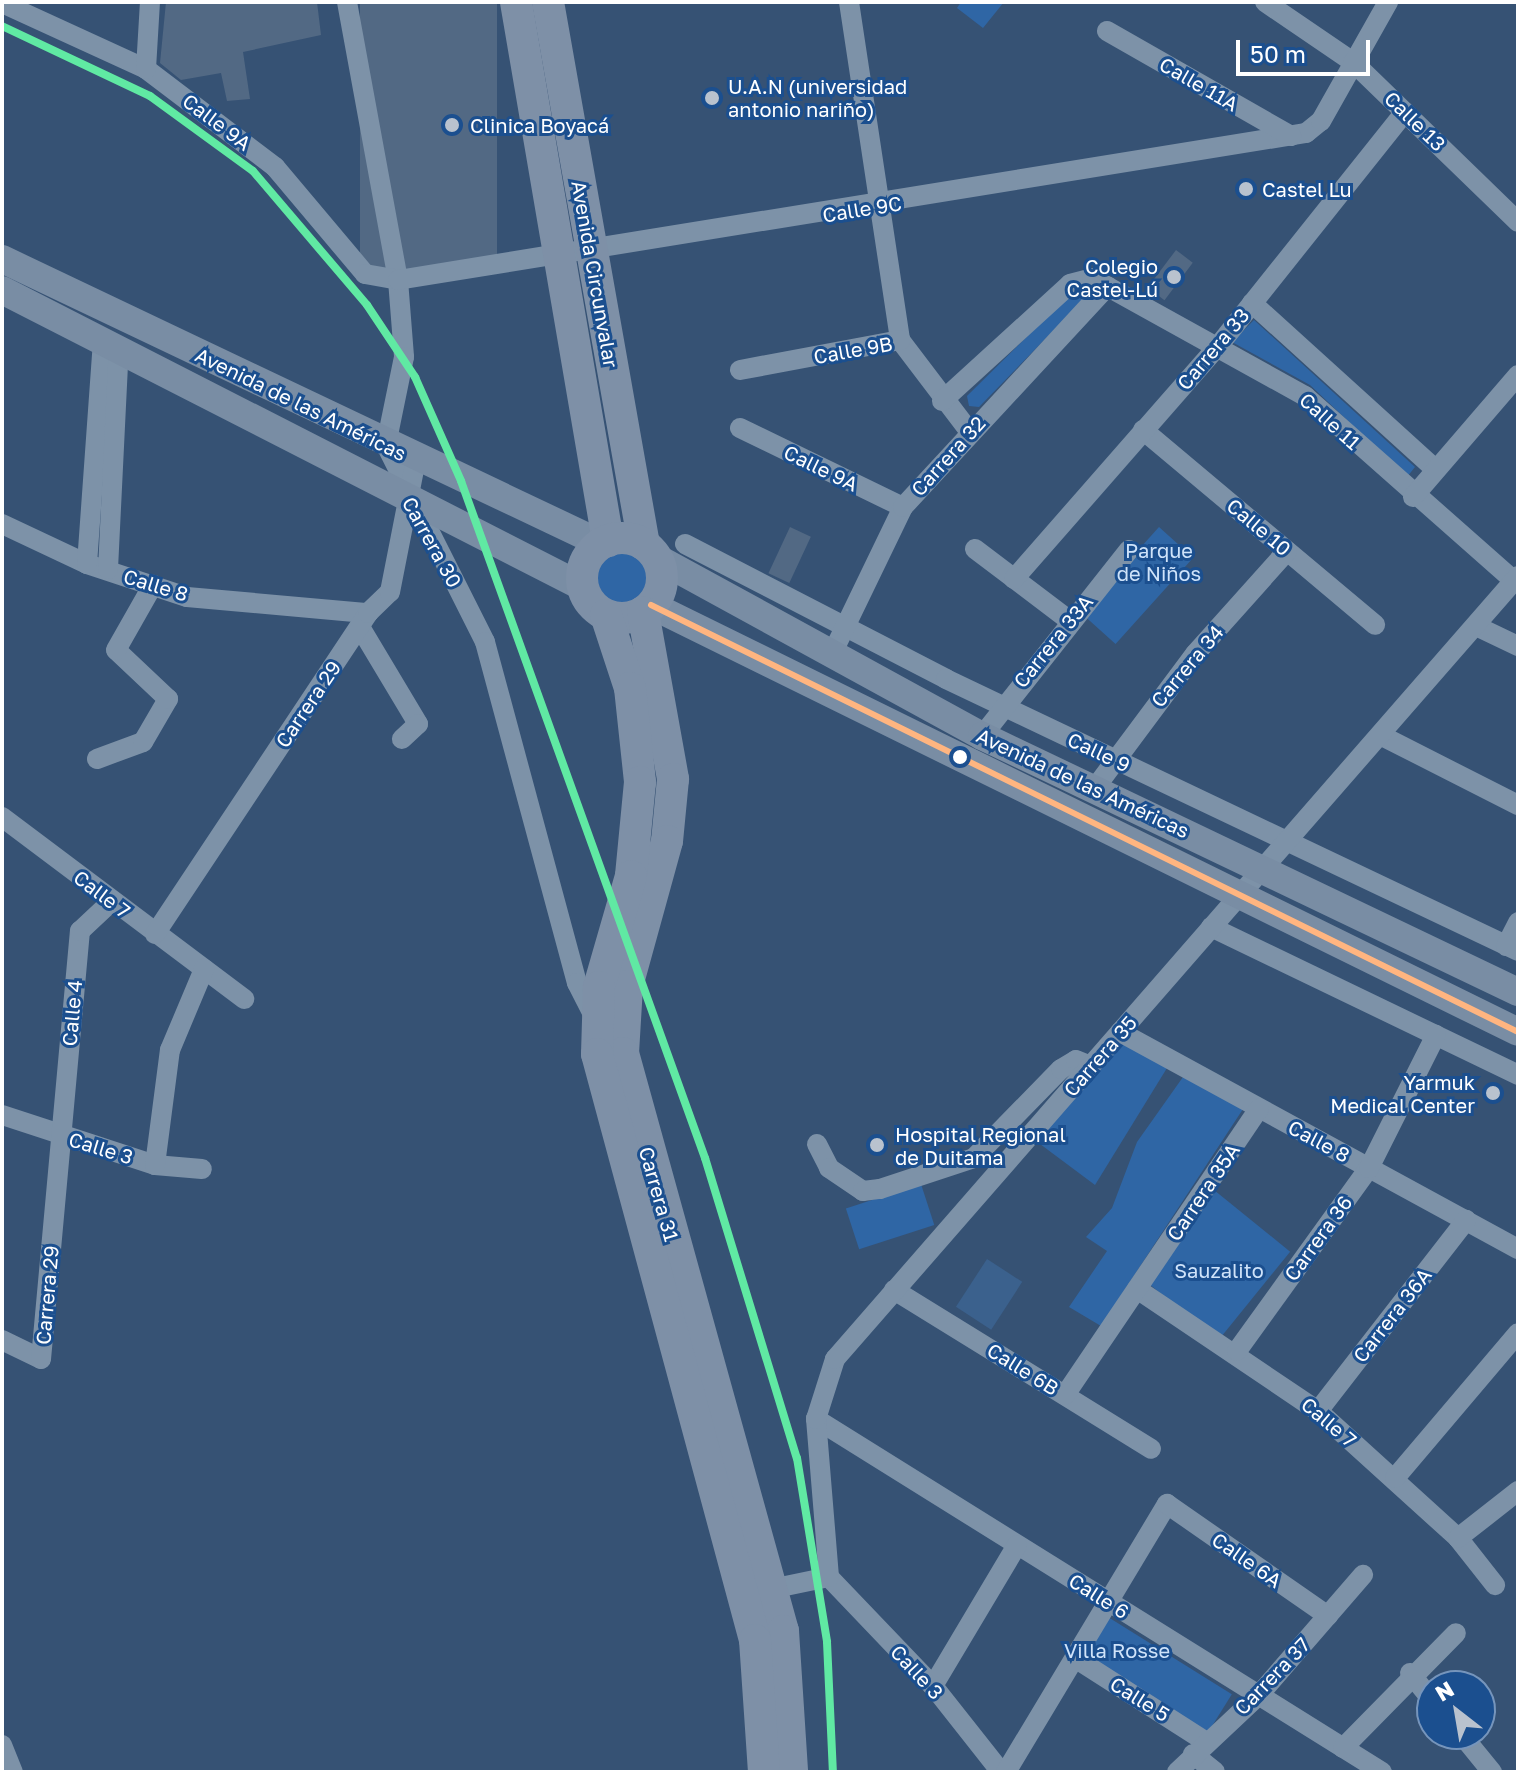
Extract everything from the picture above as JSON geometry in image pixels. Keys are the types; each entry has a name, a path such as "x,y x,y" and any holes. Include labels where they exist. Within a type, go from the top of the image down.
{"highway":[{"name":"Avenida Circunvalar","path":"516,2 605,542"},
{"name":"Avenida Circunvalar","path":"548,2 592,252 662,549"},
{"path":"605,542 662,549 662,580 647,608 606,615 583,587 586,563 605,542"},
{"name":"Carrera 31","path":"647,608 673,779 667,841 627,986 623,1053 783,1631 792,1772"},
{"name":"Carrera 31","path":"606,615 630,688 640,782 631,876 596,1021 602,1081 755,1640 764,1772"},
{"path":"729,1544 771,1589"}],"main road":[{"name":"Avenida de las Américas","path":"2,259 416,460 605,542"},
{"name":"Avenida de las Américas","path":"2,290 404,492 583,587"},
{"path":"106,309 106,340"},
{"name":"Avenida de las Américas","path":"662,549 831,656 933,711 1518,992"},
{"name":"Avenida de las Américas","path":"647,608 1518,1032"}],"street":[{"path":"146,69 150,2"},
{"path":"347,2 398,280 404,357 386,445"},
{"path":"849,2 900,340"},
{"name":"Calle 13","path":"1265,2 1353,62 1518,222"},
{"path":"1353,62 1388,2"},
{"name":"Calle 9A","path":"2,3 146,69 275,167 365,274 398,280"},
{"name":"Calle 11A","path":"1107,31 1291,136"},
{"name":"Calle 9C","path":"398,280 560,258 1291,136 1321,121 1353,62"},
{"name":"Carrera 33","path":"1014,579 1219,345 1405,112"},
{"name":"Calle 11","path":"1080,277 1108,286 1219,345 1305,396 1413,497 1516,579"},
{"name":"Carrera 32","path":"942,401 1080,277"},
{"name":"Carrera 32","path":"831,656 903,507 969,431 1108,286"},
{"path":"1252,303 1434,468"},
{"path":"87,564 106,340"},
{"path":"106,340 108,569"},
{"name":"Calle 9B","path":"740,370 900,340 942,401 969,431"},
{"path":"1413,497 1434,468 1518,375"},
{"name":"Calle 9A","path":"740,428 903,507"},
{"name":"Calle 10","path":"1143,430 1375,625"},
{"name":"Carrera 30","path":"386,445 404,492 490,656 577,983 596,1021"},
{"name":"Carrera 29","path":"155,934 364,620 396,578 404,492 416,460"},
{"name":"Calle 8","path":"2,524 87,564 187,597 364,620"},
{"name":"Calle 9","path":"662,549 846,626 946,679 1290,838 1512,948"},
{"path":"975,549 1069,620"},
{"name":"Carrera 33A","path":"982,736 1002,705 1069,620 1129,550"},
{"name":"Carrera 34","path":"1095,788 1112,758 1287,551"},
{"name":"Carrera 35","path":"829,1577 816,1419 835,1359 1516,579"},
{"path":"97,759 143,742 168,699 116,650 153,585"},
{"path":"364,620 418,724 402,739"},
{"path":"1476,626 1518,646"},
{"path":"933,711 946,679"},
{"path":"1382,736 1518,805"},
{"name":"Calle 7","path":"2,817 111,902 244,999"},
{"name":"Calle 4","path":"61,1136 80,931 111,902"},
{"path":"1512,948 1518,922"},
{"path":"1211,927 1518,1075"},
{"path":"155,1165 170,1050 204,969"},
{"name":"Calle 8","path":"1120,1032 1518,1249"},
{"name":"Carrera 36","path":"1237,1351 1369,1168 1436,1035"},
{"path":"817,1144 838,1174 863,1191 880,1189 974,1158 1061,1069 1076,1060 1091,1066"},
{"name":"Carrera 35A","path":"1065,1395 1259,1109"},
{"name":"Calle 3","path":"2,1115 155,1165 202,1169"},
{"name":"Carrera 29","path":"2,1340 41,1359 61,1136"},
{"name":"Carrera 36A","path":"1318,1411 1466,1220"},
{"name":"Calle 7","path":"1137,1289 1237,1351 1318,1411 1458,1538 1495,1585"},
{"name":"Calle 6B","path":"894,1290 1151,1449"},
{"path":"1395,1478 1518,1333"},
{"name":"Calle 6","path":"816,1419 1382,1772"},
{"path":"1458,1538 1518,1491"},
{"name":"Calle 6A","path":"1108,1601 1167,1504 1328,1616"},
{"path":"933,1686 1017,1545"},
{"name":"Carrera 37","path":"1177,1772 1199,1747 1259,1695 1363,1575"},
{"path":"771,1589 829,1577"},
{"name":"Calle 3","path":"829,1577 933,1686 1003,1772"},
{"path":"1003,1772 1108,1601"},
{"path":"1343,1748 1410,1673 1456,1633"},
{"name":"Calle 5","path":"1075,1658 1199,1747 1215,1772"},
{"path":"1410,1673 1416,1680"},
{"path":"2,1745 13,1772"},
{"path":"1474,1750 1492,1772"}],"green space":[{"path":"961,2 1004,2 983,28 957,8"},
{"path":"1075,289 1084,289 1084,299 979,407 969,406 967,396"},
{"path":"1254,320 1415,467 1407,477 1310,385 1232,342"},
{"name":"Parque de Niños","path":"1159,527 1193,558 1116,644 1081,613"},
{"path":"622,551 641,559 649,578 641,597 622,605 603,597 595,578 603,559"},
{"path":"1122,1043 1167,1068 1095,1185 1036,1141"},
{"path":"1183,1077 1243,1109 1101,1326 1069,1307 1107,1251 1086,1237 1112,1208 1137,1142"},
{"path":"921,1184 934,1225 859,1249 846,1208"},
{"name":"Sauzalito","path":"1214,1190 1290,1252 1218,1340 1142,1279"},
{"name":"Villa Rosse","path":"1108,1617 1232,1694 1207,1734 1083,1657"}],"shaded area":[{"path":"987,1259 1022,1282 991,1330 956,1307"}],"building":[{"path":"166,2 317,2 321,35 243,52 250,99 227,101 221,73 181,80 160,63"},
{"name":"Clinica Boyacá","path":"360,2 497,2 497,269 360,269"},
{"name":"Colegio Castel-Lú","path":"1176,250 1193,263 1164,300 1148,288"},
{"path":"790,527 811,537 789,583 768,573"}],"transit line":[{"path":"2,26 150,96 253,171 367,305 415,377 461,481 705,1158 797,1458 827,1642 833,1772"},
{"name":"5","path":"651,605 1518,1032"}],"place":[{"name":"U.A.N (universidad antonio nariño)","path":"712,98"},
{"name":"Clinica Boyacá","path":"452,125"},
{"name":"Castel Lu","path":"1246,189"},
{"name":"Colegio Castel-Lú","path":"1174,277"},
{"name":"Yarmuk Medical Center","path":"1493,1093"},
{"name":"Hospital Regional de Duitama","path":"877,1145"}]}
